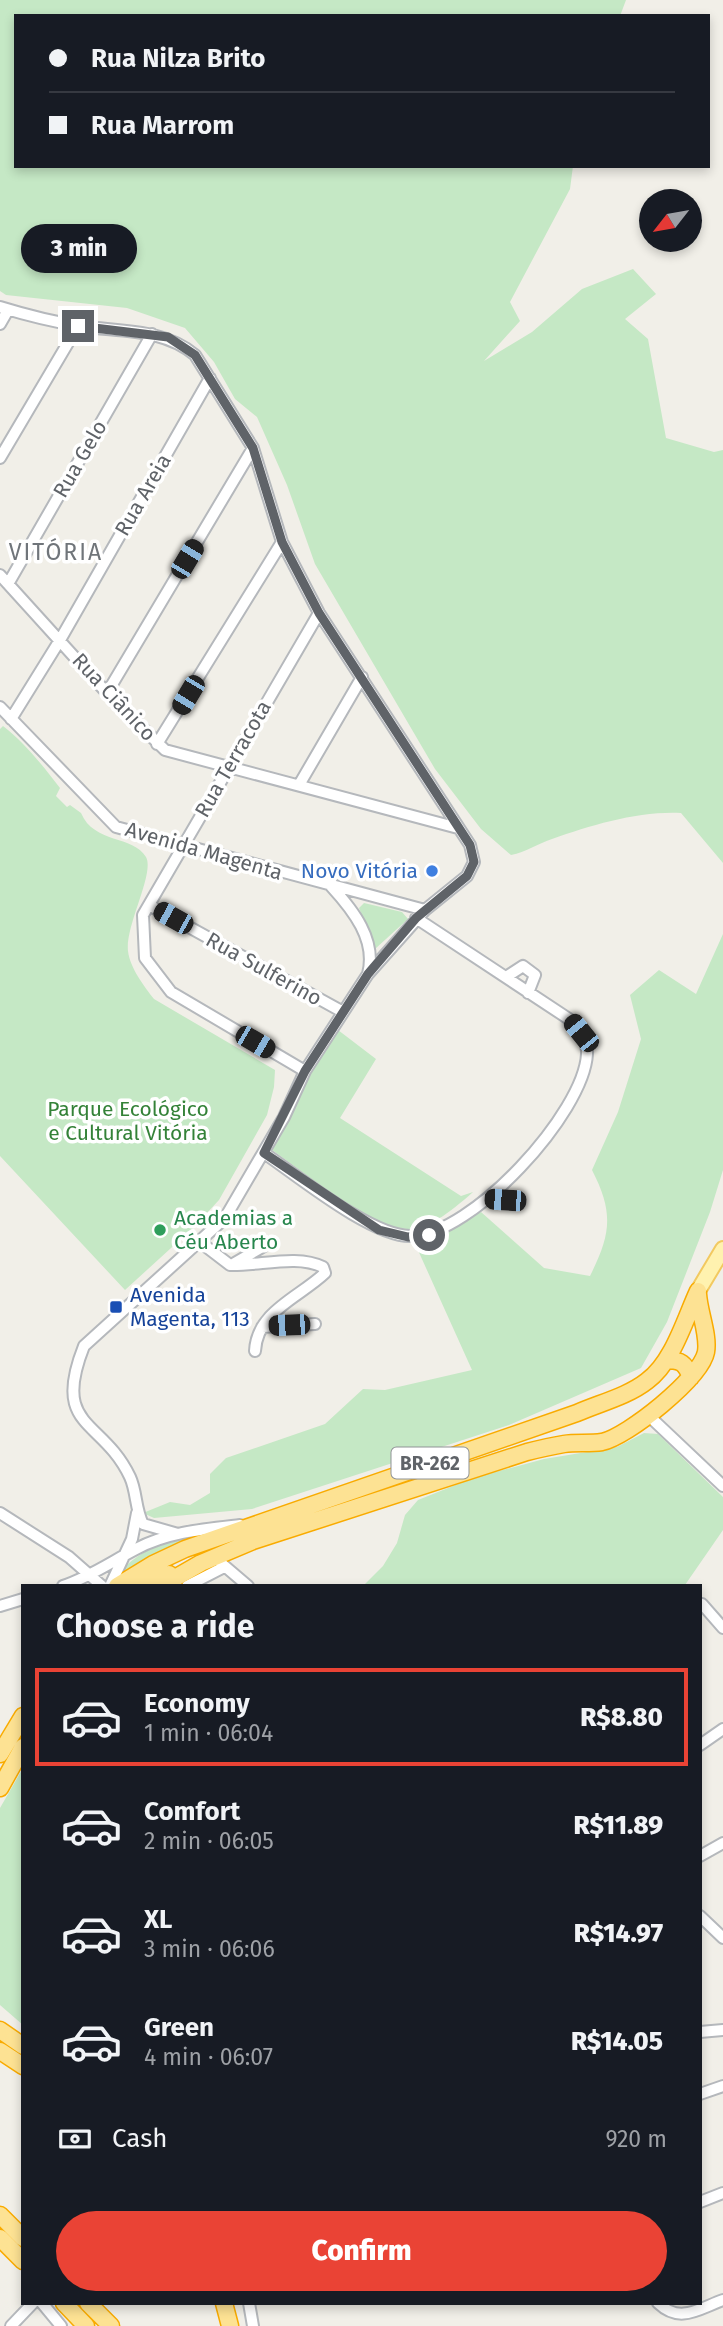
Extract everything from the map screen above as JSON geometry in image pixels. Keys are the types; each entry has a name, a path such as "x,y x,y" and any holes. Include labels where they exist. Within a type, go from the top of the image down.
{"highway":[{"name":"BR-262","path":"120,1584 153,1564 257,1523 590,1408 649,1381 666,1360 698,1291"},
{"name":"BR-262","path":"165,1584 254,1541 527,1452 565,1443 604,1442 648,1415 691,1377 703,1362 706,1351 698,1291"},
{"path":"666,1360 679,1360 686,1366 691,1377"},
{"path":"149,1584 213,1562"},
{"path":"0,1754 21,1719"},
{"path":"0,1788 21,1751"},
{"path":"0,2030 21,2045"},
{"path":"0,2051 21,2066"},
{"path":"0,2215 15,2234 21,2255"},
{"path":"66,2305 86,2326"},
{"path":"90,2305 111,2326"},
{"path":"224,2305 230,2326"}],"main road":[{"name":"BR-262","path":"698,1291 723,1249"}],"street":[{"path":"0,324 4,309 78,326 152,334 183,344 195,355 253,448 282,542 319,613 470,845 474,862 467,876 420,914 368,974 305,1071 264,1153 225,1218 84,1346 72,1391 76,1410 131,1479 137,1513 143,1524 178,1534"},
{"path":"0,458 78,326"},
{"name":"Rua Gelo","path":"4,579 152,334"},
{"name":"Rua Areia","path":"11,719 60,640 210,378"},
{"path":"107,693 253,448"},
{"path":"157,744 282,542"},
{"name":"Rua Ciânico","path":"4,579 107,693 165,750 458,828"},
{"name":"Rua Terracota","path":"305,1071 170,992 145,958 143,915 319,613"},
{"path":"299,785 362,677"},
{"name":"Avenida Magenta","path":"0,707 116,827 360,893 420,914 528,993 572,1021 581,1033 587,1055 565,1109 542,1142 488,1199 429,1235 408,1237 379,1230 264,1153"},
{"path":"331,886 349,906 364,934 372,959 368,974"},
{"path":"349,906 351,900 360,893"},
{"name":"Rua Sulferino","path":"149,905 343,1012"},
{"path":"506,977 523,966 529,968 535,975 528,993"},
{"path":"488,1199 505,1200"},
{"path":"200,1242 230,1265 312,1261 323,1267 325,1273 289,1298 262,1326 256,1338 256,1351"},
{"path":"230,1265 271,1242"},
{"path":"262,1326 316,1324"},
{"path":"648,1415 723,1486"},
{"path":"0,1513 69,1557 100,1584"},
{"path":"111,1584 132,1539 137,1513"},
{"path":"73,1584 123,1557 178,1534 257,1523"},
{"path":"189,1584 213,1562 246,1584"},
{"path":"0,1606 21,1600"},
{"path":"702,1604 723,1628"},
{"path":"702,1743 723,1729"},
{"path":"702,1855 723,1843"},
{"path":"702,1918 723,1938"},
{"path":"702,1929 713,1928"},
{"path":"702,2032 723,2030"},
{"path":"702,2093 723,2086"},
{"path":"702,2201 723,2193"},
{"path":"660,2305 671,2314 681,2315 723,2300"},
{"path":"11,2326 31,2305"},
{"path":"44,2305 61,2326"},
{"path":"252,2305 253,2326"}],"green space":[{"path":"0,0 626,0 621,14 14,14 14,168 573,168 570,189 510,302 520,321 484,361 532,332 582,289 633,269 656,294 625,319 648,339 666,438 714,452 723,450 723,863 681,813 648,814 615,820 511,855 481,829 435,769 315,564 287,485 257,417 235,399 214,362 185,328 127,308 6,295 0,291"},
{"name":"Parque Ecológico e Cultural Vitória","path":"3,726 26,747 60,788 56,796 67,807 70,805 81,813 95,830 132,845 146,857 147,875 128,940 128,951 134,970 154,999 275,1070 267,1115 219,1200 193,1228 125,1290 0,1156 0,729"},
{"path":"364,903 402,912 408,919 375,949 359,908"},
{"path":"723,934 723,1170 710,1212 667,1322 641,1368 509,1425 252,1509 154,1518 143,1513 170,1502 190,1505 210,1493 210,1474 226,1458 325,1424 363,1389 385,1390 472,1370 417,1248 481,1212 544,1268 590,1276 602,1248 607,1223 604,1199 592,1170 618,1112 641,1039 630,995 659,970 696,994"},
{"path":"338,1030 376,1059 340,1118 461,1196 473,1192 434,1221 408,1229 376,1219 337,1196 269,1148 309,1073"},
{"path":"644,1433 658,1434 723,1497 723,1530 686,1584 365,1584 383,1566 397,1543 405,1515 418,1500 473,1478 544,1459 617,1447"},
{"path":"225,1532 115,1578 138,1556 151,1549 179,1540"},
{"path":"21,1771 21,2023 0,2005 0,1808"}],"place":[{"name":"Novo Vitória","path":"432,871"},
{"name":"Academias a Céu Aberto","path":"160,1230"},
{"name":"Avenida Magenta, 113","path":"116,1307"}],"district":[{"name":"VITÓRIA","path":"56,552"}],"route":[{"path":"78,326 168,337 183,344 195,355 253,448 282,542 319,613 470,845 474,862 467,876 416,918 368,974 305,1071 264,1153 379,1230 408,1237 429,1235"}]}
